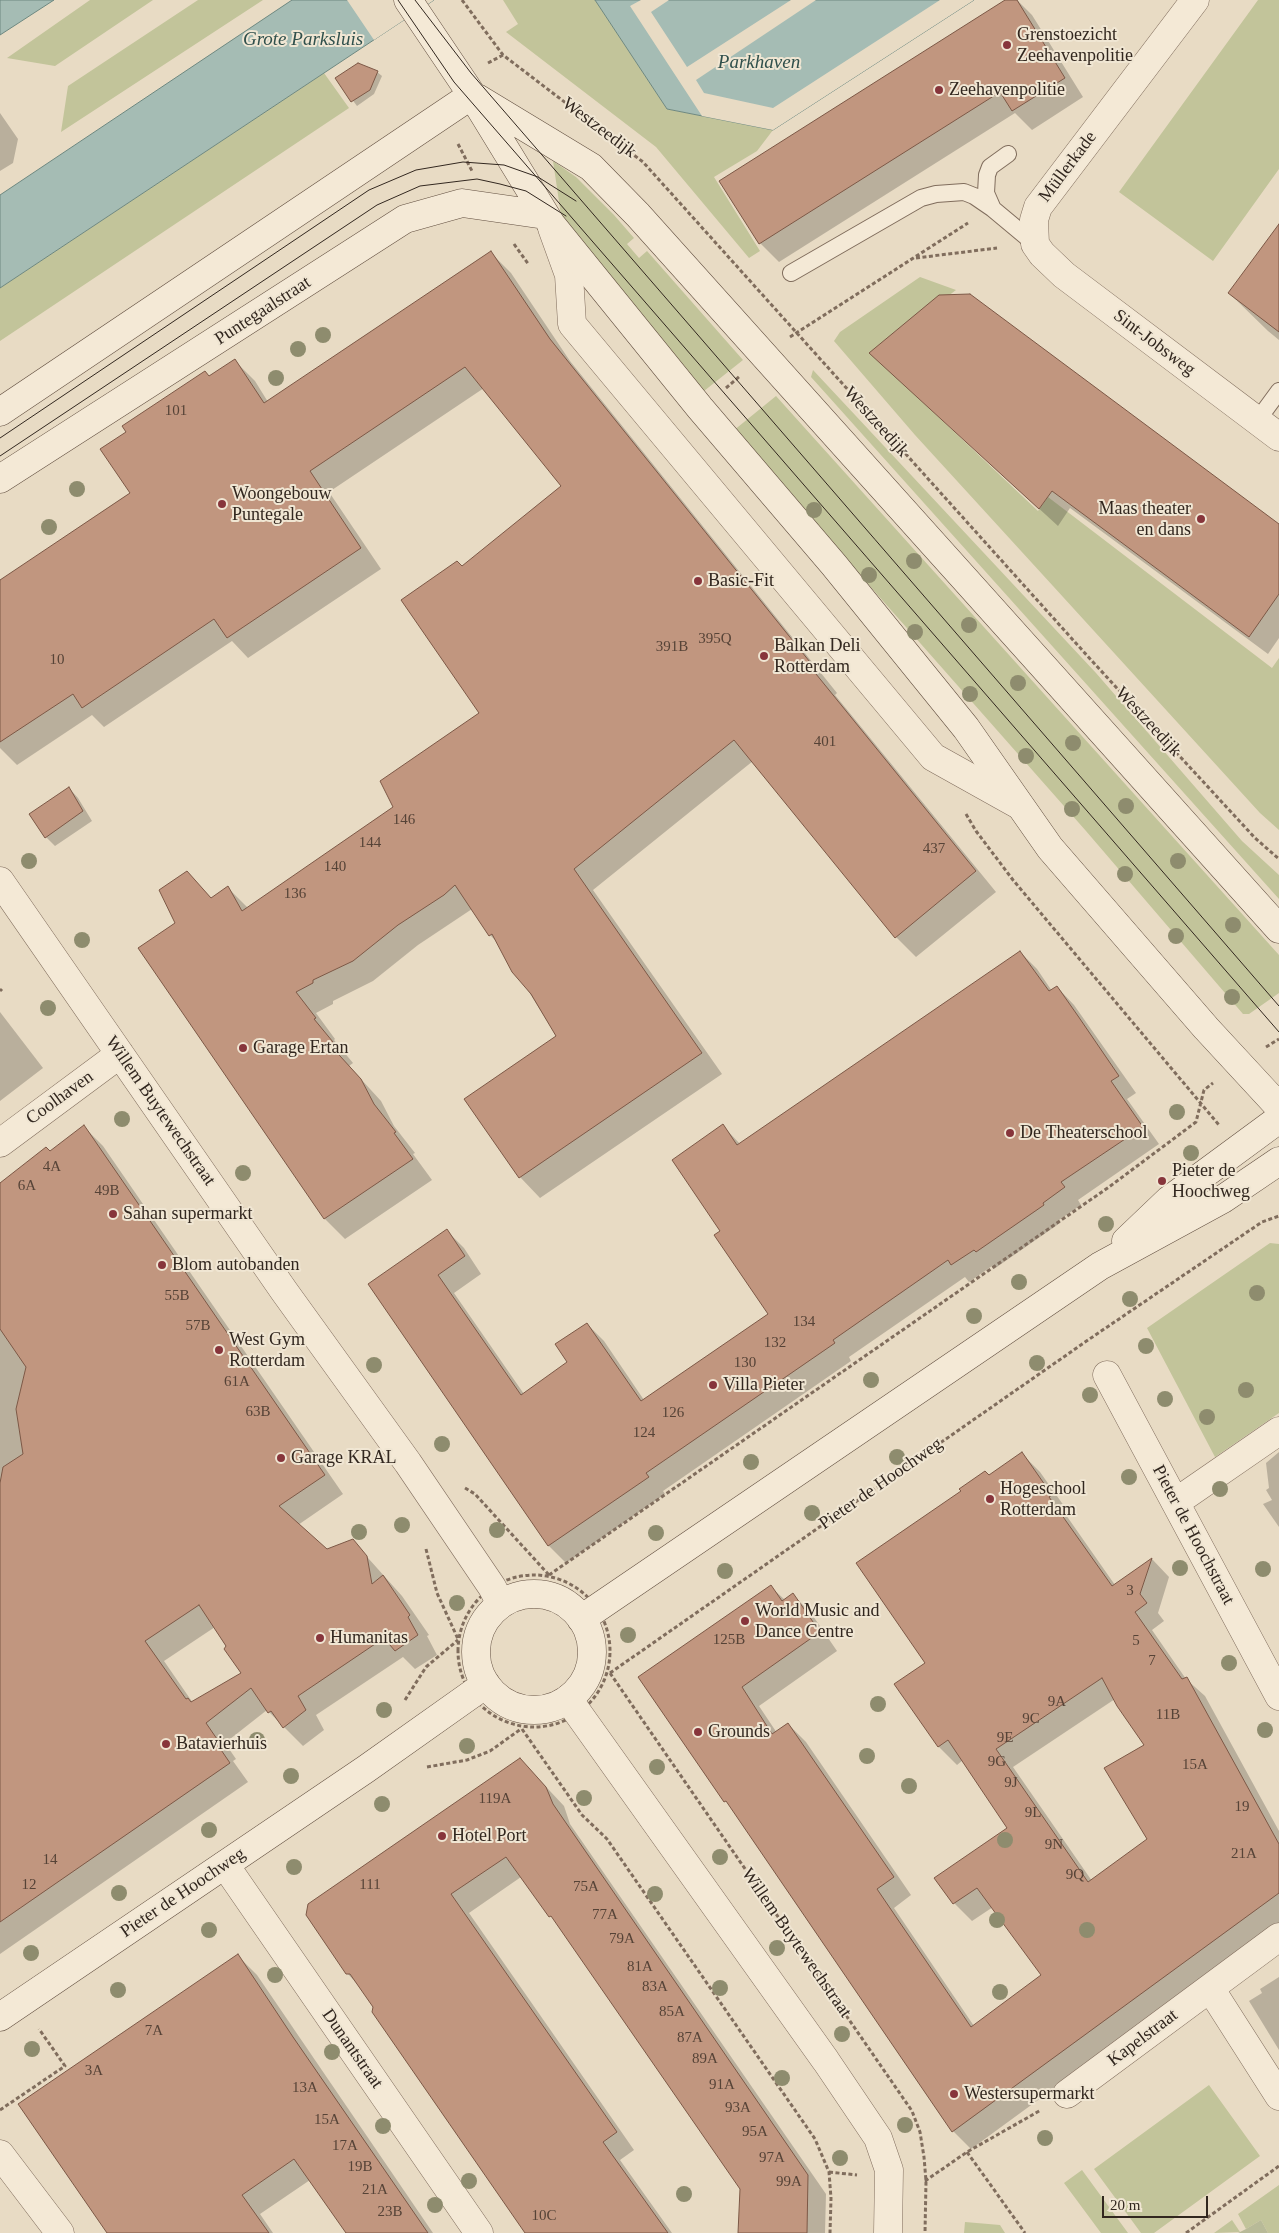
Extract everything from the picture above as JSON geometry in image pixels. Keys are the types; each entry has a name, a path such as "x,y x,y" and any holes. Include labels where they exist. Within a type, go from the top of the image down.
{"street":[{"name":"Westzeedijk","path":"408,0 472,94 548,219 700,408 834,565 966,728 1050,848 1206,1028 1279,1107"},
{"name":"Müllerkade","path":"1035,244 1034,220 1038,207 1195,0"},
{"name":"Westzeedijk","path":"472,94 590,167 638,215 1279,929"},
{"path":"0,412 472,94"},
{"name":"Puntegaalstraat","path":"0,479 405,220 462,204 548,219"},
{"name":"Westzeedijk","path":"548,219 569,275 572,324 933,757 1019,805"},
{"name":"Sint-Jobsweg","path":"1035,244 1042,254 1064,275 1279,438"},
{"name":"Willem Buytewechstraat","path":"0,881 284,1291 408,1463 492,1587 501,1604"},
{"name":"Coolhaven","path":"0,1142 120,1054"},
{"path":"1100,1266 1169,1200 1279,1119"},
{"path":"581,1619 1100,1266 1223,1199 1279,1161"},
{"name":"Pieter de Hoochstraat","path":"1107,1375 1279,1696"},
{"path":"1176,1502 1279,1431"},
{"path":"530,1594 544,1595 559,1599 581,1619 589,1634 592,1653 589,1670 580,1686 568,1699 554,1706 539,1710 524,1709 509,1704 496,1696 486,1684 479,1671 477,1641 482,1626 490,1614 501,1604 514,1597 530,1594"},
{"name":"Pieter de Hoochweg","path":"10,2009 225,1865 486,1684"},
{"path":"568,1699 826,2061 878,2138 889,2170 888,2233"},
{"name":"Dunantstraat","path":"225,1865 479,2233"},
{"name":"Kapelstraat","path":"1067,2094 1279,1937"},
{"path":"1210,1988 1279,2096"},
{"path":"0,2154 60,2233"}],"lane":[{"path":"993,208 986,193 987,176 990,168 1008,154"},
{"path":"791,273 928,196 964,192 993,208 1035,244"},
{"path":"1257,420 1279,391"}],"path":[{"name":"Westzeedijk","path":"462,1 502,55 643,162 1105,675 1255,838 1279,859"},
{"path":"993,208 938,241 915,258 1035,244"},
{"path":"962,806 976,831 1013,880 1202,1102 1217,1123 1240,1147"},
{"path":"460,1485 474,1494 549,1575 1108,1187 1196,1122 1202,1102"},
{"name":"Pieter de Hoochweg","path":"610,1672 1088,1340 1262,1222 1279,1216"},
{"name":"Willem Buytewechstraat","path":"610,1672 912,2111 920,2132 926,2181 926,2233"},
{"path":"419,1768 480,1756 522,1729 582,1816 607,1839 815,2139 829,2172 831,2198 830,2233"},
{"path":"0,2110 65,2066 10,2009"},
{"path":"926,2181 967,2152 1067,2094"},
{"path":"967,2152 1025,2233"},
{"path":"1186,2233 1279,2166"}],"green space":[{"path":"90,0 153,0 55,66 7,58"},
{"path":"198,0 263,0 61,132 68,86"},
{"path":"503,0 595,0 667,109 773,130 757,151 714,177 760,251 749,258 656,147 506,32 518,24"},
{"path":"1258,0 1279,0 1279,169 1213,261 1119,192"},
{"path":"324,73 349,108 0,341 0,288"},
{"path":"553,161 576,177 614,215 634,238 627,244 639,258 647,251 743,360 704,391 561,215"},
{"path":"920,277 956,290 872,354 1038,511 1048,497 1272,668 1279,658 1279,830 1260,813 915,435 834,341 840,332"},
{"path":"813,370 1096,673 1242,841 1279,875 1279,899 811,377"},
{"path":"776,396 1279,955 1279,993 1249,1014 1243,1014 1086,831 733,431"},
{"path":"1270,1243 1279,1244 1279,1413 1215,1457 1147,1328"},
{"path":"1209,2085 1260,2156 1154,2233 1141,2233 1094,2169"},
{"path":"1082,2170 1128,2233 1101,2233 1064,2183"},
{"path":"1279,2185 1279,2233 1268,2233 1261,2220 1246,2229 1238,2214"},
{"path":"1232,2220 1240,2232 1214,2233"},
{"path":"1261,2220 1268,2233 1238,2233 1246,2229"},
{"path":"965,2222 1000,2225 1005,2233 964,2233"}],"water":[{"path":"0,0 54,0 0,35"},
{"name":"Grote Parksluis","path":"292,0 434,0 0,288 0,195"},
{"name":"Parkhaven","path":"595,0 974,0 773,130 667,109"}],"pier":[{"path":"347,0 434,0 374,40"},
{"path":"641,0 669,0 651,12 687,67 791,0 816,0 696,80 704,93 773,108 940,0 974,0 773,130 702,116 630,6"}],"building":[{"path":"1005,0 1017,0 1065,78 1012,111 1000,92 759,244 719,181"},
{"path":"358,63 378,71 370,90 351,102 335,78"},
{"path":"1279,224 1279,332 1228,293"},
{"path":"491,251 550,339 818,672 816,674 976,871 895,938 734,740 574,869 702,1053 519,1178 464,1099 556,1036 531,994 512,972 492,934 489,936 455,885 444,895 398,925 353,961 313,980 313,983 296,992 316,1018 314,1019 333,1042 330,1045 361,1079 374,1104 396,1132 394,1133 413,1159 324,1219 138,948 175,923 159,890 187,871 211,898 228,886 242,911 393,807 380,781 479,713 401,600 457,561 462,566 561,486 465,367 310,471 361,548 227,638 214,619 82,708 73,694 0,742 0,580 130,493 100,449 126,432 122,426 205,371 209,376 235,359 264,403"},
{"path":"970,294 1279,524 1279,594 1249,637 1052,491 1039,509 869,353 939,295"},
{"path":"69,787 83,811 45,838 29,814"},
{"path":"1020,951 1049,991 1057,986 1078,1016 1119,1076 1111,1081 1143,1127 1061,1182 1065,1187 1043,1203 1044,1205 976,1252 974,1250 951,1265 948,1260 833,1340 835,1343 646,1473 649,1477 548,1546 368,1284 447,1229 465,1256 438,1275 521,1395 567,1362 555,1344 587,1323 641,1401 768,1314 714,1235 720,1231 672,1160 723,1124 737,1145"},
{"path":"84,1125 325,1475 279,1506 327,1549 353,1539 367,1556 372,1584 383,1575 410,1615 408,1617 418,1635 395,1651 384,1638 298,1696 306,1710 283,1728 271,1711 268,1713 251,1688 206,1723 217,1739 215,1741 230,1763 0,1922 0,1483 3,1467 23,1454 16,1409 26,1367 0,1329 0,1183 46,1147 50,1151","holes":["199,1605 226,1646 224,1649 241,1673 191,1702 188,1698 186,1699 145,1641"]},
{"path":"1022,1452 1052,1495 1049,1497 1112,1586 1152,1558 1140,1594 1147,1603 1135,1612 1182,1679 1187,1677 1279,1844 1279,1893 952,2132 726,1801 724,1802 638,1677 771,1585 782,1601 793,1593 820,1632 742,1687 772,1734 788,1723 894,1877 877,1889 971,2027 1041,1975 977,1888 953,1904 934,1878 1007,1828 948,1740 938,1747 894,1684 925,1663 856,1563 961,1491 959,1489 985,1471 989,1475","holes":["1102,1678 1117,1706 1144,1745 1104,1768 1147,1839 1088,1882 996,1749"]},
{"path":"520,1758 546,1787 553,1804 808,2175 807,2233 738,2233 740,2189 551,1916 549,1917 506,1857 451,1894 617,2132 603,2142 668,2233 525,2233 372,2012 373,2007 350,1974 346,1974 306,1915 308,1904"},
{"path":"238,1954 428,2233 346,2233 294,2159 242,2195 269,2233 107,2233 18,2104"}],"tram line":[{"path":"398,0 454,82 1279,1032"},
{"path":"415,0 471,73 1279,1006"},
{"path":"0,438 369,190 416,170 463,162 504,165 538,177 576,201"},
{"path":"0,456 377,205 420,186 477,179 526,191 566,216"}],"place":[{"name":"Grenstoezicht Zeehavenpolitie","path":"1007,45"},
{"name":"Zeehavenpolitie","path":"939,90"},
{"name":"Woongebouw Puntegale","path":"222,504"},
{"name":"Maas theater en dans","path":"1201,519"},
{"name":"Basic-Fit","path":"698,581"},
{"name":"Balkan Deli Rotterdam","path":"764,656"},
{"name":"Garage Ertan","path":"243,1048"},
{"name":"De Theaterschool","path":"1010,1133"},
{"name":"Pieter de Hoochweg","path":"1162,1181"},
{"name":"Sahan supermarkt","path":"113,1214"},
{"name":"Blom autobanden","path":"162,1265"},
{"name":"West Gym Rotterdam","path":"219,1350"},
{"name":"Villa Pieter","path":"713,1385"},
{"name":"Garage KRAL","path":"281,1458"},
{"name":"Hogeschool Rotterdam","path":"990,1499"},
{"name":"World Music and Dance Centre","path":"745,1621"},
{"name":"Humanitas","path":"320,1638"},
{"name":"Grounds","path":"698,1732"},
{"name":"Batavierhuis","path":"166,1744"},
{"name":"Hotel Port","path":"442,1836"},
{"name":"Westersupermarkt","path":"954,2094"}]}
